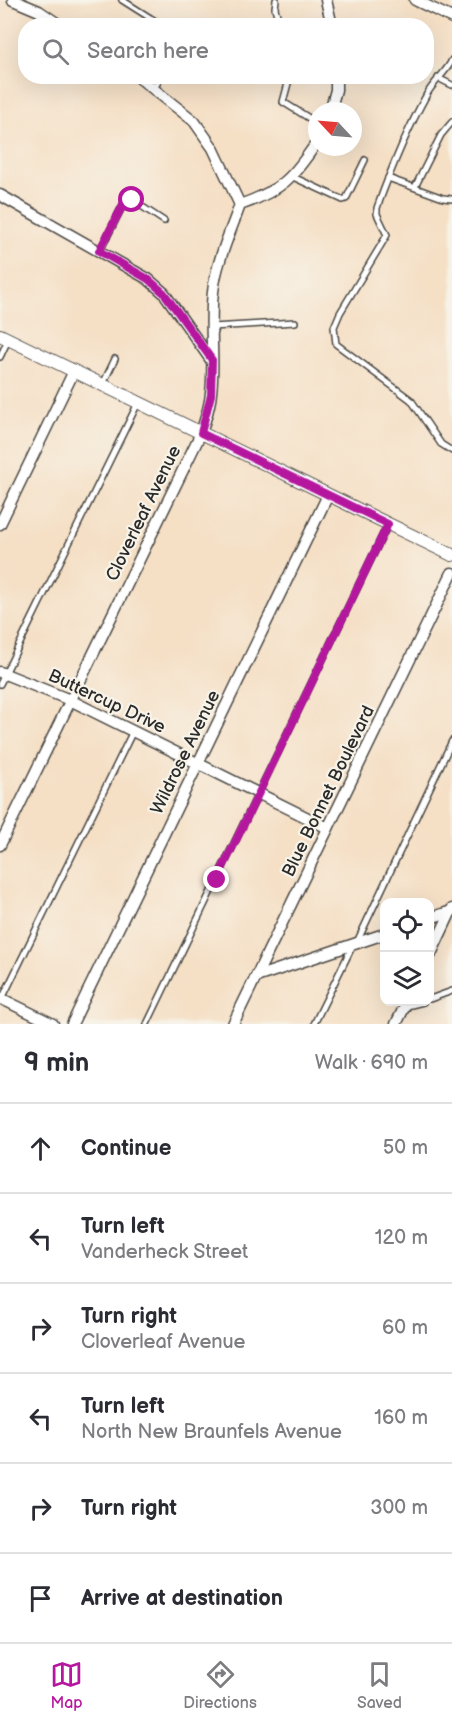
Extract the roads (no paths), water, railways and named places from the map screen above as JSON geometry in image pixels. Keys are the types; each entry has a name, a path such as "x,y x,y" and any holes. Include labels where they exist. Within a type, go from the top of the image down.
{"street":[{"path":"13,0 49,18"},
{"path":"326,0 330,18"},
{"path":"415,0 452,18"},
{"path":"147,84 195,121 213,148 240,205 261,198 282,186 299,169 308,156"},
{"path":"333,102 336,84"},
{"path":"0,195 148,279 164,293 212,360"},
{"name":"Cloverleaf Avenue","path":"0,845 201,433 211,395 213,289 240,205"},
{"path":"4,337 452,555"},
{"path":"0,524 74,371"},
{"name":"Wildrose Avenue","path":"72,1024 328,495"},
{"name":"Blue Bonnet Boulevard","path":"233,1024 452,573"},
{"name":"Buttercup Drive","path":"2,676 70,700 328,828"},
{"path":"434,916 452,910"},
{"path":"431,952 452,910"},
{"path":"256,977 380,935"},
{"path":"1,999 53,1024"},
{"path":"396,1024 405,1006"}],"lane":[{"path":"122,0 150,18"},
{"path":"276,0 278,18"},
{"path":"434,84 452,60"},
{"path":"438,78 452,85"},
{"path":"154,89 157,84"},
{"path":"288,84 283,102 308,117"},
{"path":"434,84 388,178 377,208 377,214 387,235 334,327 336,344 411,400 441,444 452,451"},
{"path":"415,187 441,135 452,122"},
{"path":"291,176 339,199 346,200 365,160"},
{"path":"388,178 443,198 452,199"},
{"path":"99,251 124,203 132,200 164,221"},
{"path":"211,327 295,322"},
{"path":"0,357 4,337"},
{"path":"102,385 115,359"},
{"path":"2,676 138,402"},
{"path":"147,1024 388,524"},
{"path":"1,999 133,731"},
{"path":"314,1024 452,741"},
{"path":"434,997 452,991"}]}
